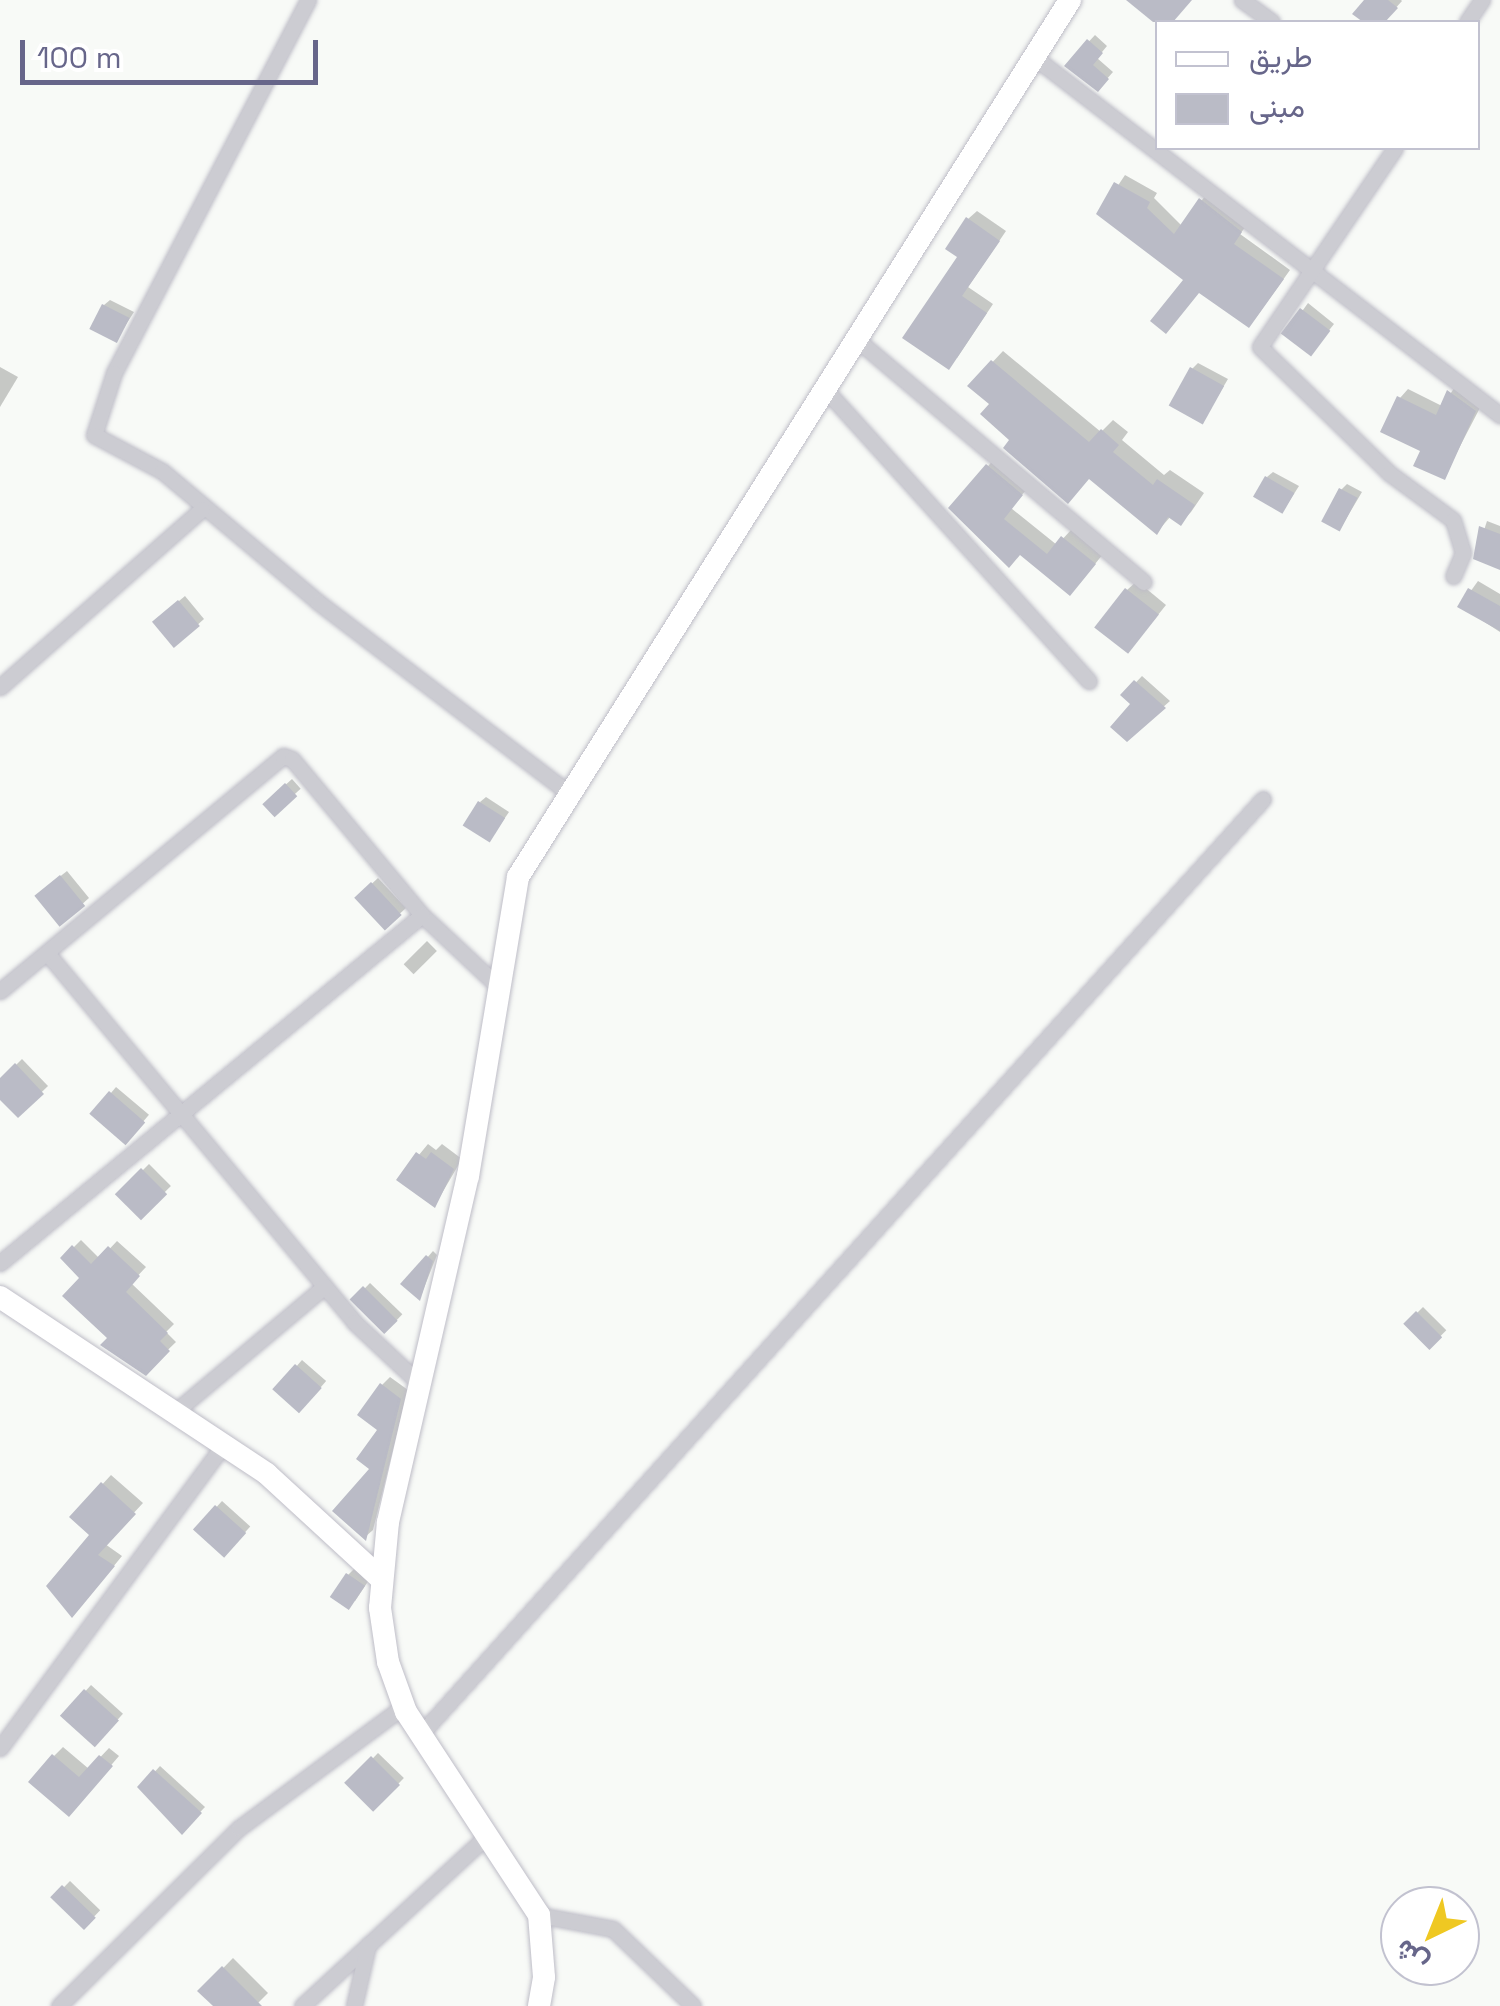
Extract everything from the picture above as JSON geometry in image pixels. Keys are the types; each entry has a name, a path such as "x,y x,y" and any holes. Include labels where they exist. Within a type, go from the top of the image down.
{"street":[{"path":"308,0 114,373 94,424 100,443 162,472 202,508 567,792"},
{"path":"539,2006 544,1977 539,1915 419,1736 404,1706 383,1636 380,1580 468,1176 518,876 567,792 1070,0"},
{"path":"1242,0 1269,20"},
{"path":"1034,57 1155,148"},
{"path":"1157,150 1500,415"},
{"path":"1393,150 1260,347 1378,463 1454,520 1463,553 1453,576"},
{"path":"855,338 1144,582"},
{"path":"824,388 1089,681"},
{"path":"0,688 202,508"},
{"path":"0,991 282,756 292,759 422,915 498,986"},
{"path":"419,1736 1264,799"},
{"path":"0,1263 422,915"},
{"path":"47,953 325,1286 420,1384"},
{"path":"176,1411 325,1286"},
{"path":"0,1296 224,1444 322,1519 380,1580"},
{"path":"0,1748 224,1444"},
{"path":"60,2006 238,1828 404,1706"},
{"path":"302,2006 487,1836"},
{"path":"539,1915 613,1930 692,2006"},
{"path":"354,2006 368,1945"}],"building":[{"path":"1126,0 1192,0 1175,20 1153,22"},
{"path":"1364,0 1388,0 1398,8 1387,20 1360,20 1352,14"},
{"path":"1087,39 1103,53 1093,65 1109,79 1098,92 1064,66"},
{"path":"1114,182 1150,202 1147,208 1174,234 1199,198 1242,232 1234,244 1284,279 1249,328 1199,293 1166,334 1150,321 1183,280 1096,214"},
{"path":"966,217 1000,241 962,296 987,313 949,370 902,338 957,257 945,249"},
{"path":"102,304 130,318 117,343 89,329"},
{"path":"1300,308 1330,331 1311,356 1281,334"},
{"path":"991,360 1089,442 1101,429 1119,445 1113,452 1153,485 1157,479 1195,505 1181,526 1168,517 1157,535 1089,479 1068,504 1003,448 1009,440 980,414 989,404 967,386"},
{"path":"1190,367 1224,386 1203,424 1169,405"},
{"path":"1447,390 1476,411 1445,480 1413,466 1420,451 1380,432 1397,396 1436,415"},
{"path":"986,464 1023,495 1004,519 1047,554 1061,536 1096,564 1070,596 1020,555 1009,568 948,508"},
{"path":"1265,476 1294,493 1282,514 1253,497"},
{"path":"1339,488 1358,498 1340,531 1321,522"},
{"path":"1479,526 1500,534 1500,570 1473,559"},
{"path":"1125,588 1159,614 1128,654 1094,627"},
{"path":"1468,588 1500,606 1500,631 1457,607"},
{"path":"178,600 200,626 174,648 152,622"},
{"path":"1134,680 1166,708 1127,742 1110,727 1130,704 1120,695"},
{"path":"285,783 297,796 275,817 262,804"},
{"path":"478,801 505,818 490,843 463,826"},
{"path":"60,875 85,906 60,927 34,896"},
{"path":"371,882 402,915 385,931 354,898"},
{"path":"15,1063 44,1094 18,1118 0,1100 0,1078"},
{"path":"109,1091 145,1122 126,1145 89,1114"},
{"path":"416,1152 426,1159 431,1152 454,1169 435,1208 396,1180"},
{"path":"141,1168 167,1194 141,1220 115,1194"},
{"path":"72,1245 91,1264 108,1246 140,1276 126,1292 168,1333 160,1341 170,1351 146,1376 100,1345 107,1338 62,1296 79,1278 60,1258"},
{"path":"426,1255 433,1261 420,1301 400,1284"},
{"path":"363,1286 398,1321 384,1334 350,1299"},
{"path":"1416,1311 1442,1337 1429,1350 1403,1324"},
{"path":"295,1364 322,1388 299,1413 272,1389"},
{"path":"380,1383 401,1399 366,1541 332,1511 369,1469 356,1459 377,1430 357,1415"},
{"path":"101,1482 136,1514 98,1555 115,1566 72,1618 46,1586 89,1535 69,1517"},
{"path":"215,1505 246,1533 224,1558 193,1530"},
{"path":"346,1573 365,1586 349,1610 330,1597"},
{"path":"84,1689 119,1720 95,1747 60,1716"},
{"path":"52,1754 79,1777 99,1755 113,1766 69,1817 28,1782"},
{"path":"371,1756 400,1785 373,1812 344,1783"},
{"path":"153,1769 202,1813 182,1835 137,1787"},
{"path":"62,1885 96,1918 84,1930 50,1897"},
{"path":"222,1966 262,2006 213,2006 197,1991"}]}
